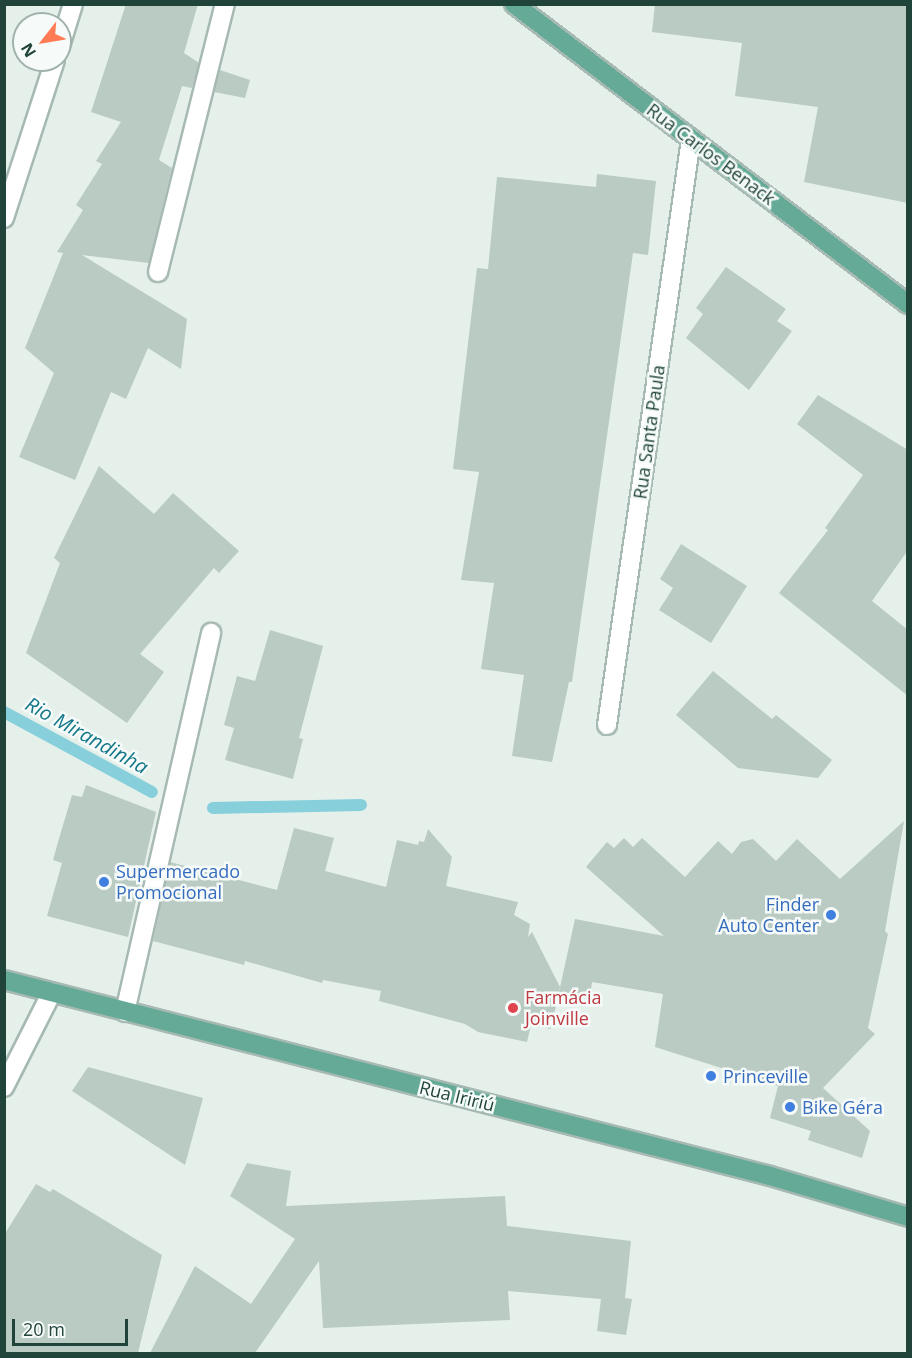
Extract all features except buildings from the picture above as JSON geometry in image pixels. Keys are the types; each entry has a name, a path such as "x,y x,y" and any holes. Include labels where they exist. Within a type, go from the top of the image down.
{"main road":[{"name":"Rua Carlos Benack","path":"514,4 908,304"},
{"name":"Rua Iririú","path":"4,980 907,1213"}],"street":[{"path":"158,272 225,4"},
{"path":"4,218 51,72"},
{"name":"Rua Santa Paula","path":"607,725 691,139"},
{"path":"124,1012 211,633"},
{"path":"4,1086 52,992"}],"waterway":[{"name":"Rio Mirandinha","path":"4,712 152,792"},
{"name":"Rio Mirandinha","path":"213,808 361,805"}],"place":[{"name":"Supermercado Promocional","path":"104,882"},
{"name":"Finder Auto Center","path":"831,915"},
{"name":"Farmácia Joinville","path":"513,1008"},
{"name":"Princeville","path":"711,1076"},
{"name":"Bike Géra","path":"790,1107"}]}
